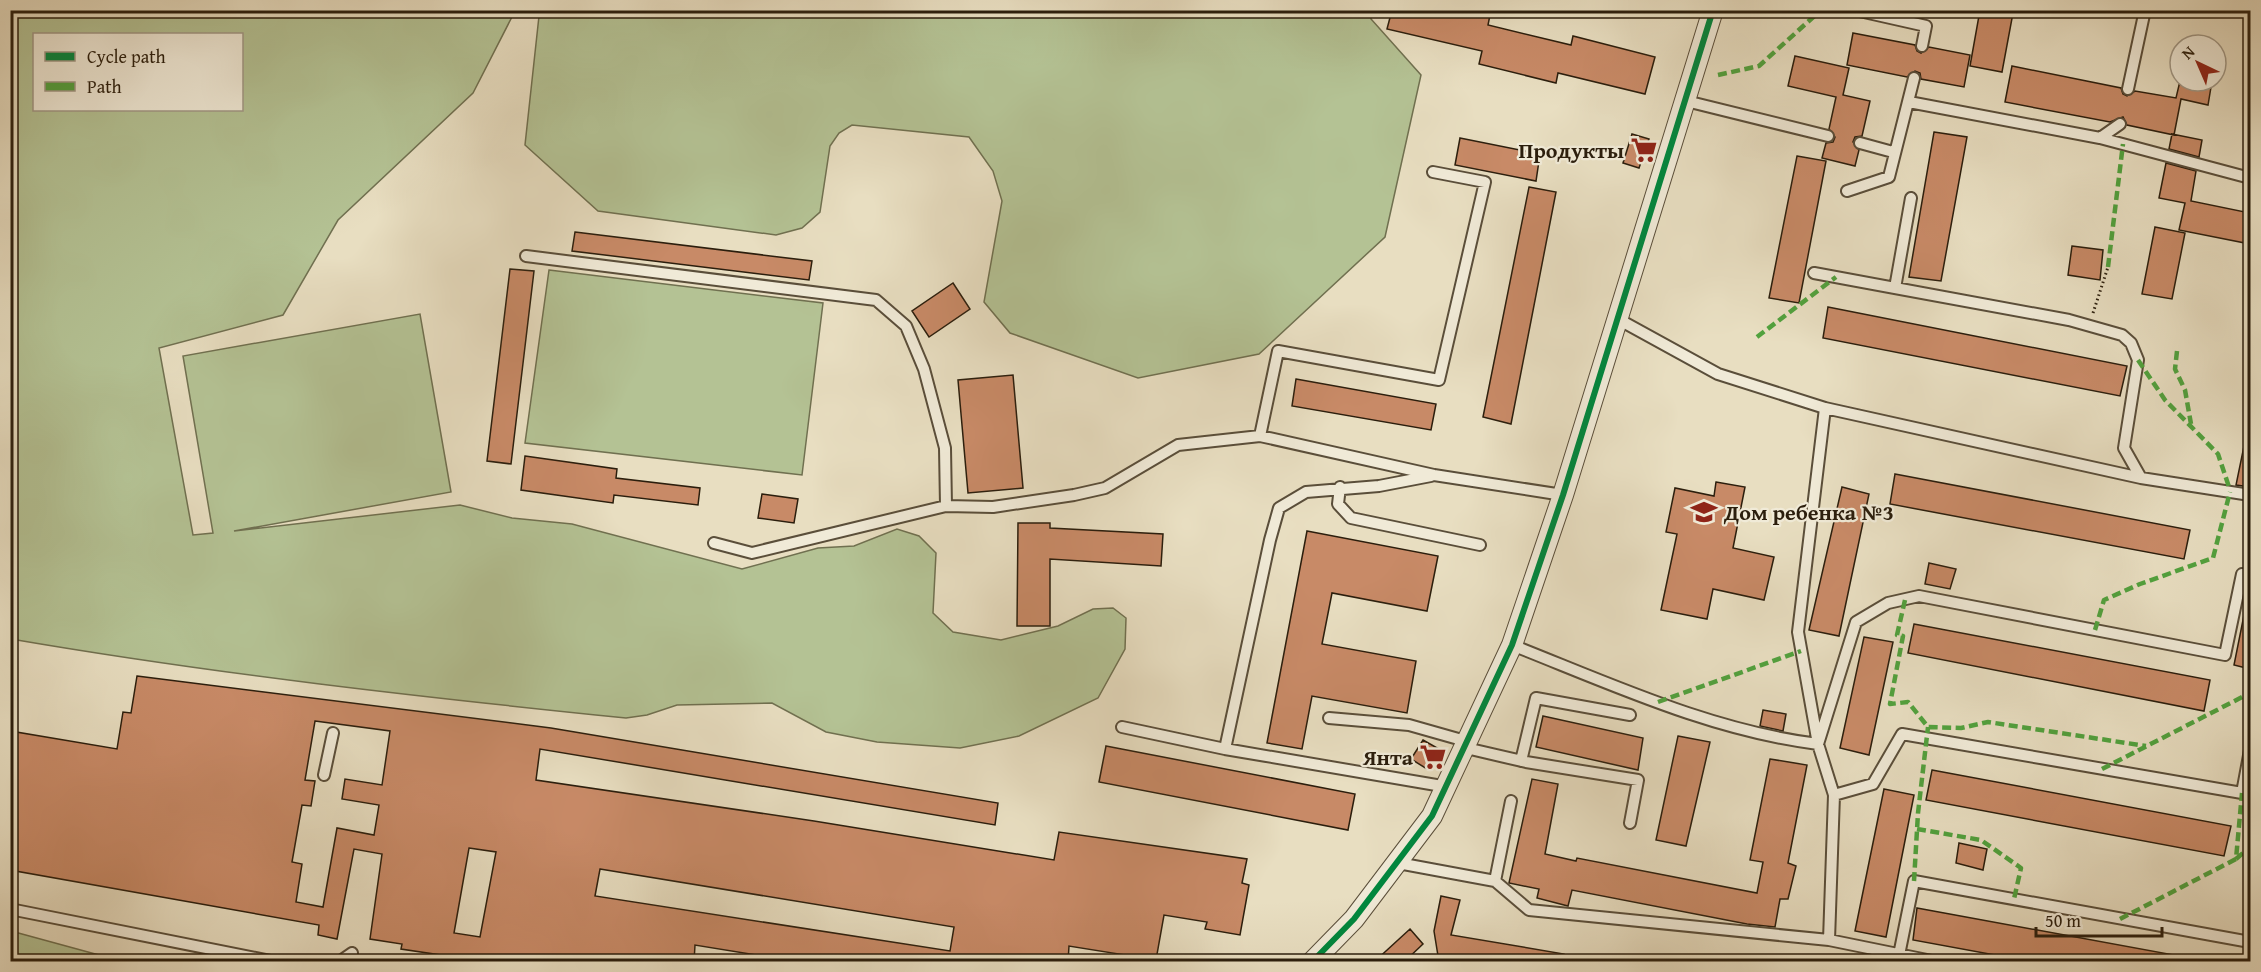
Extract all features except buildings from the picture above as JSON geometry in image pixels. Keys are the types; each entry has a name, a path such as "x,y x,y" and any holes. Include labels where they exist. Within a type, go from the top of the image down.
{"street":[{"path":"1312,962 1354,919 1432,816 1448,787 1512,645 1563,495 1713,10"}],"lane":[{"path":"1855,10 1926,26 1922,46"},
{"path":"2128,89 2145,10"},
{"path":"1847,191 1889,177 1893,152 1914,78"},
{"path":"1686,101 1828,136"},
{"path":"1909,102 2100,138 2250,178"},
{"path":"2100,138 2120,124"},
{"path":"1860,143 1893,152"},
{"path":"1260,436 1278,351 1439,380 1485,182 1432,172"},
{"path":"1895,288 1911,198"},
{"path":"526,256 876,300 906,326 924,369 945,448 946,506"},
{"path":"1814,273 2088,326 2122,335 2131,343 2138,360 2124,448 2141,478"},
{"path":"1616,318 1718,374 1824,408 2141,478 2250,495"},
{"path":"1824,408 1798,632 1818,744 1834,795 1829,940"},
{"path":"714,543 752,553 946,506 993,507 1074,495 1105,488 1178,444 1260,436 1434,475 1563,495"},
{"path":"1225,749 1279,508 1306,492 1340,487 1379,486 1434,475"},
{"path":"1340,487 1338,504 1351,518 1480,545"},
{"path":"1818,744 1856,622 1888,603 1919,596 2225,655 2242,574"},
{"path":"1512,645 1666,705 1772,738 1818,744"},
{"path":"1521,760 1536,698 1630,715"},
{"path":"1329,718 1409,725 1521,760 1638,780 1630,824"},
{"path":"1122,727 1225,749 1448,787"},
{"path":"324,775 333,733"},
{"path":"1834,795 1873,784 1902,734 2242,793 2250,750"},
{"path":"1495,881 1510,801"},
{"path":"1398,863 1495,881 1529,910 1829,940 1937,962"},
{"path":"1899,956 1914,881 2250,942"},
{"path":"10,909 276,962"},
{"path":"339,962 352,952"}],"path":[{"path":"2088,326 2108,267"}],"green space":[{"path":"10,11 515,11 473,93 338,220 283,315 159,348 193,535 213,533 183,356 420,314 451,492 234,531 460,505 512,518 572,524 742,569 818,548 854,546 897,529 919,536 936,553 933,613 953,632 1001,640 1058,626 1093,609 1113,608 1126,618 1125,649 1098,698 1019,736 960,748 877,742 826,732 772,703 677,705 647,715 626,718 318,684 11,639"},
{"path":"543,11 1370,11 1371,19 1421,75 1385,237 1259,354 1138,378 1010,333 984,302 1002,201 993,171 969,137 852,125 839,133 830,146 820,212 802,228 776,235 598,211 525,145 539,16"},
{"path":"549,270 823,303 802,475 525,443"},
{"path":"11,931 121,961 11,961"}],"marked path":[{"path":"1718,75 1759,66 1821,10"},
{"path":"2108,267 2123,144"},
{"path":"1757,337 1836,277"},
{"path":"2177,351 2175,369 2185,390 2191,424"},
{"path":"2138,360 2165,400 2218,454 2229,487"},
{"path":"2095,630 2104,600 2140,584 2213,558 2230,492"},
{"path":"1905,600 1897,635 1903,636 1890,704 1908,702 1928,727 1961,728 1988,722 2146,746"},
{"path":"1658,702 1801,651"},
{"path":"2102,769 2250,693"},
{"path":"1914,881 1918,813 1928,727"},
{"path":"2120,919 2236,859 2242,793"},
{"path":"1917,829 1981,840 2021,868 2014,899"},
{"path":"2236,859 2250,847"}],"cycle path":[{"path":"1312,962 1354,919 1432,816 1512,645 1563,495 1713,10"}],"place":[{"name":"Продукты","path":"1644,150"},
{"name":"Дом ребенка №3","path":"1704,512"},
{"name":"Янта","path":"1433,757"}]}
